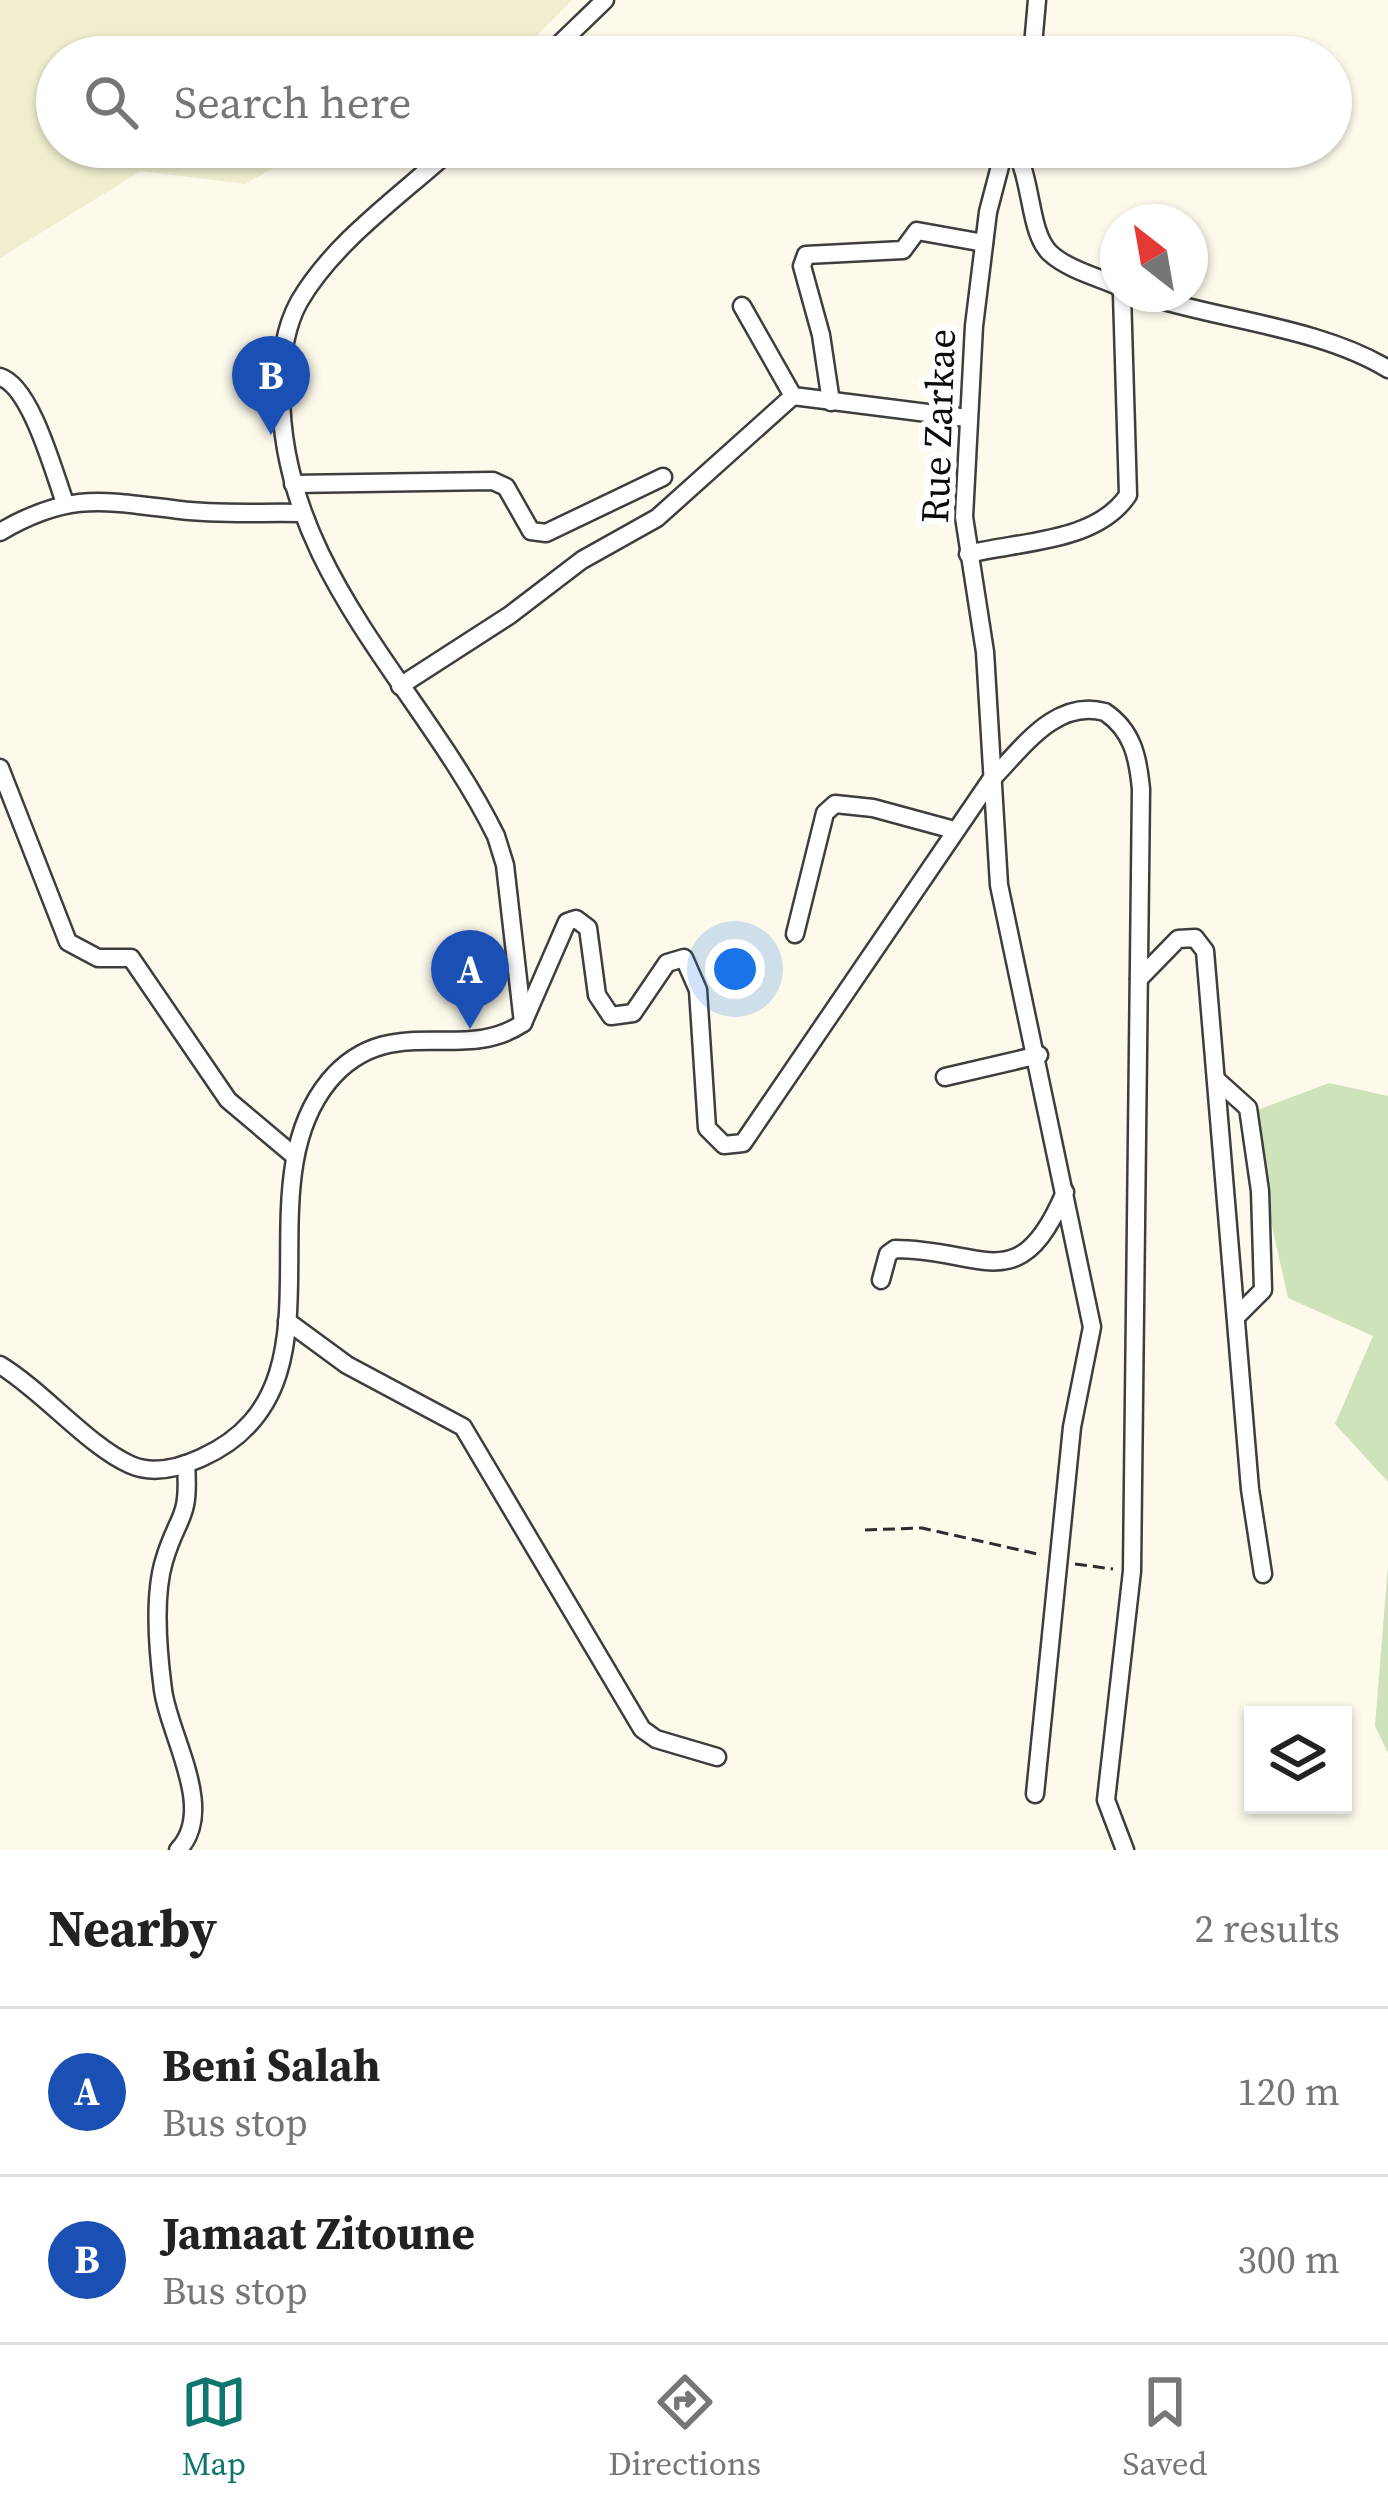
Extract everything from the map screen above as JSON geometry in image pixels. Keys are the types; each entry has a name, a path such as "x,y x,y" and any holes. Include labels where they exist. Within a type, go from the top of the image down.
{"street":[{"path":"568,36 605,0"},
{"path":"1034,36 1037,0"},
{"path":"431,168 343,249 299,302 281,370 282,430 302,513 337,590 472,794 502,850 524,1023"},
{"name":"Rue Zarkae","path":"1004,168 984,243 967,418 968,554 985,652 990,781 1002,899 1039,1054 1092,1327 1072,1427 1035,1794"},
{"path":"1022,168 1048,251 1100,279"},
{"path":"831,402 821,335 802,266 806,256 903,250 917,230 984,243"},
{"path":"742,306 793,396"},
{"path":"968,554 1087,528 1111,515 1128,495 1121,312"},
{"path":"1196,312 1342,345 1388,370"},
{"path":"0,377 9,380 25,401 64,503"},
{"path":"793,396 967,418"},
{"path":"400,686 510,615 582,560 657,518 793,396"},
{"path":"293,484 493,482 506,487 531,531 546,533 663,477"},
{"path":"0,532 64,503 121,499 178,510 302,513"},
{"path":"0,1365 127,1463 144,1470 186,1464 226,1445 258,1419 277,1385 287,1321 292,1154 317,1097 346,1063 366,1050 404,1039 491,1036 524,1023 567,922 577,920 588,928 597,995 610,1016 633,1012 667,963 684,958 698,990 707,1128 724,1145 743,1143 990,781 1037,733 1068,712 1105,712 1126,732 1138,759 1141,789 1132,1570 1106,1800 1125,1850"},
{"path":"0,768 68,942 98,958 131,958 228,1100 292,1154"},
{"path":"795,934 825,813 835,805 857,804 954,830"},
{"path":"1139,979 1178,939 1195,938 1205,951 1250,1489 1263,1574"},
{"path":"945,1077 1039,1054"},
{"path":"1218,1081 1248,1108 1260,1191 1262,1291 1237,1316"},
{"path":"881,1280 895,1249 976,1262 1022,1255 1042,1240 1066,1191"},
{"path":"287,1321 346,1365 457,1420 642,1729 656,1739 717,1757"},
{"path":"178,1850 188,1835 190,1796 163,1688 160,1587 165,1558 187,1511 186,1464"}],"path":[{"path":"865,1530 922,1528 1058,1560 1132,1570"}],"shaded area":[{"path":"0,0 572,0 537,36 36,36 36,168 274,168 245,184 141,171 0,258"}],"green space":[{"path":"1329,1083 1388,1096 1388,1482 1335,1424 1373,1336 1288,1298 1247,1114"},
{"path":"1388,1565 1388,1753 1375,1726"}],"place":[{"name":"Jamaat Zitoune","path":"271,435"},
{"name":"Beni Salah","path":"470,1029"}]}
